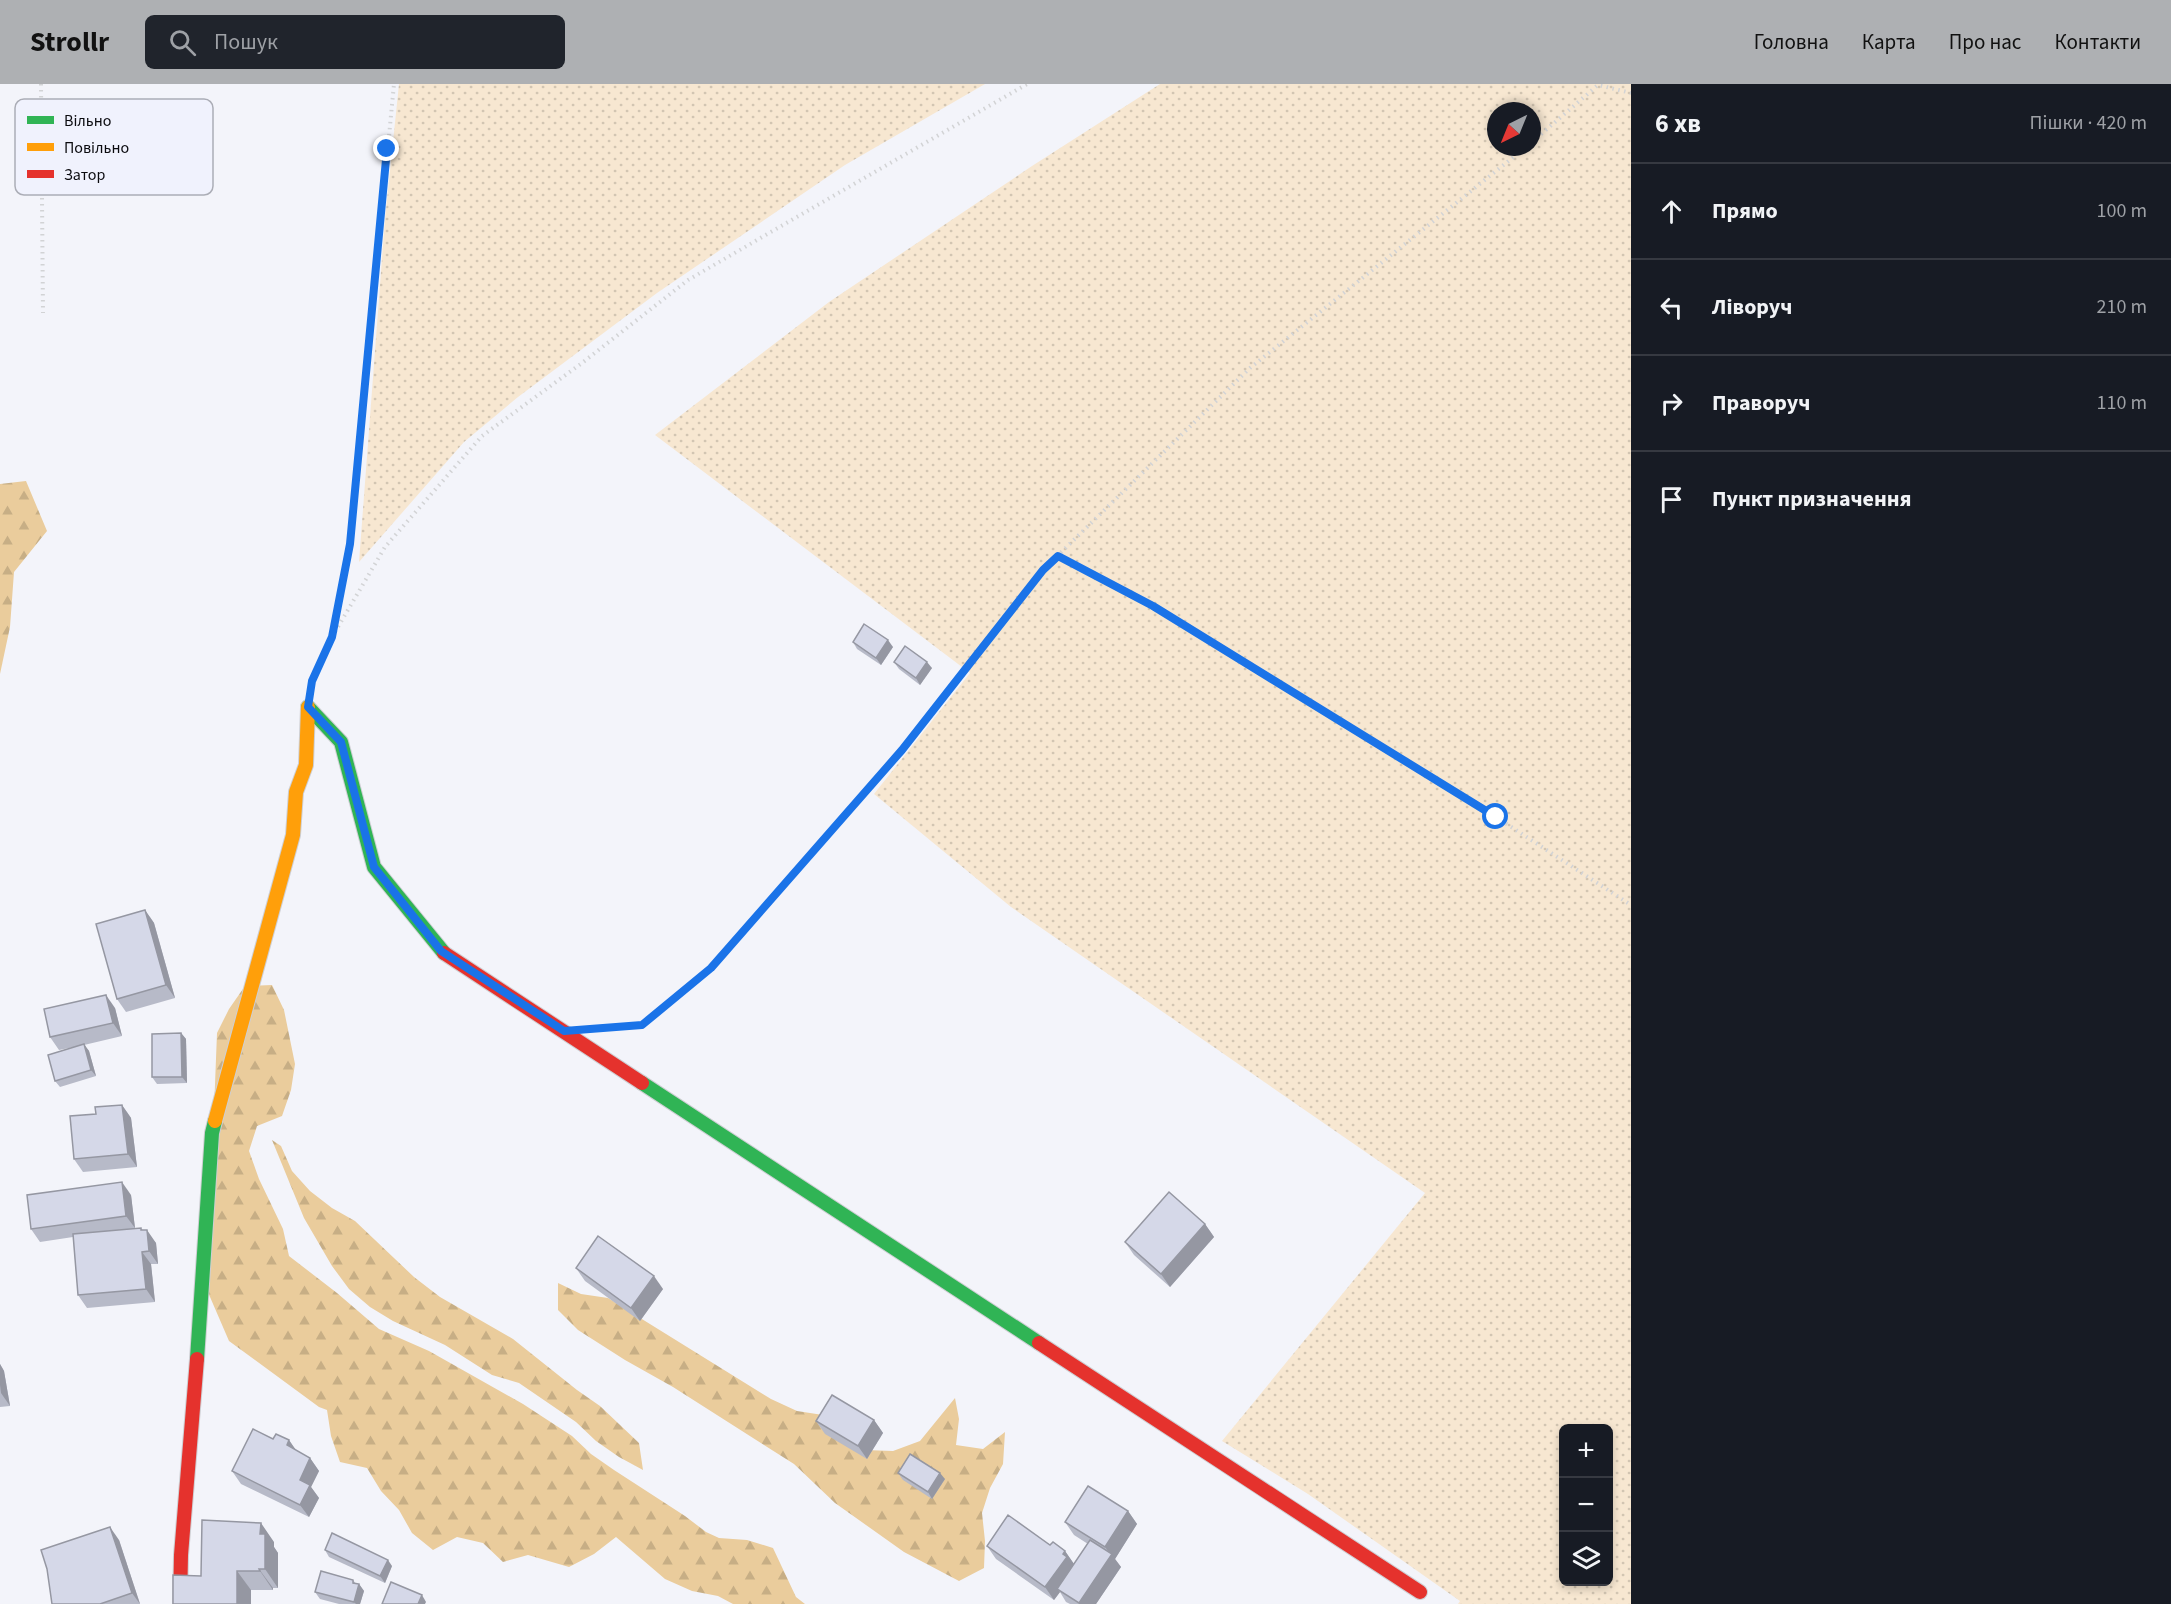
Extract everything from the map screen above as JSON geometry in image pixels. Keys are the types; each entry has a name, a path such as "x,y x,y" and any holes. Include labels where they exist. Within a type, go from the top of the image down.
{"street":[{"path":"308,707 341,742 374,867 441,951 1420,1592"},
{"path":"180,1604 181,1555 212,1133 293,835 296,792 306,765 308,707"}],"path":[{"path":"41,84 41,99"},
{"path":"332,637 350,544 394,84"},
{"path":"308,707 312,681 332,637 385,547 482,436 582,363 688,280 1027,84"},
{"path":"1541,134 1598,85 1631,93"},
{"path":"620,1027 642,1025 711,968 902,750 1043,570 1250,368 1515,156"},
{"path":"42,195 43,313"},
{"path":"1058,556 1153,606 1486,811 1631,905"}],"shaded area":[{"path":"399,84 985,84 845,165 657,293 518,397 464,442 359,562 385,219"},
{"path":"1160,84 1631,84 1631,1604 1458,1604 1460,1601 1308,1494 1222,1441 1425,1193 1011,907 874,794 970,673 655,435 829,302 1032,166"}],"green space":[{"path":"26,481 47,531 14,572 10,627 0,674 0,484"},
{"path":"272,985 284,1010 295,1064 291,1090 282,1116 257,1126 249,1151 259,1179 283,1229 289,1256 379,1329 429,1351 523,1404 572,1436 591,1454 706,1532 719,1538 747,1540 773,1548 796,1597 805,1604 733,1604 718,1596 692,1591 665,1579 616,1537 594,1554 569,1567 528,1555 503,1562 483,1543 457,1537 433,1550 412,1533 399,1510 381,1491 367,1468 340,1462 331,1436 327,1410 319,1407 229,1341 207,1290 217,1033 229,1009 245,986"},
{"path":"272,1140 281,1146 292,1171 310,1191 332,1208 355,1221 414,1277 440,1297 513,1339 600,1406 639,1443 643,1470 596,1441 576,1422 519,1383 492,1375 445,1345 393,1321 370,1307 349,1289 332,1266 304,1218"},
{"path":"558,1283 581,1294 608,1298 771,1399 797,1411 823,1415 865,1450 893,1451 920,1441 955,1398 959,1419 956,1445 983,1449 1005,1432 1003,1464 990,1488 982,1513 985,1541 984,1568 959,1581 904,1552 835,1503 794,1464 578,1330 558,1310"}],"building":[{"path":"864,624 888,640 876,658 853,642"},
{"path":"905,646 927,662 916,678 894,662"},
{"path":"145,910 166,985 117,999 96,924"},
{"path":"106,995 113,1023 50,1037 44,1009"},
{"path":"181,1033 182,1077 152,1077 152,1034"},
{"path":"84,1044 91,1070 55,1081 48,1055"},
{"path":"122,1105 128,1154 74,1159 70,1116 96,1114 95,1107"},
{"path":"122,1182 126,1216 31,1229 27,1195"},
{"path":"1169,1192 1205,1224 1161,1274 1125,1242"},
{"path":"141,1228 141,1230 147,1230 149,1251 142,1252 146,1289 78,1295 73,1234"},
{"path":"598,1236 654,1276 631,1308 576,1268"},
{"path":"832,1395 874,1420 858,1446 816,1421"},
{"path":"253,1429 273,1439 276,1434 289,1440 287,1445 310,1458 300,1480 310,1485 300,1505 232,1471"},
{"path":"910,1454 940,1473 928,1492 898,1473"},
{"path":"1088,1486 1128,1511 1105,1547 1065,1522"},
{"path":"1008,1515 1050,1545 1053,1542 1065,1551 1063,1554 1067,1557 1045,1587 987,1546"},
{"path":"202,1520 261,1523 260,1534 265,1534 265,1569 237,1571 237,1604 173,1604 173,1575 201,1576"},
{"path":"110,1527 132,1593 100,1604 52,1604 47,1569 41,1550"},
{"path":"332,1533 388,1560 380,1576 325,1550"},
{"path":"1090,1540 1112,1554 1079,1603 1057,1589"},
{"path":"321,1571 353,1580 353,1583 359,1584 354,1602 315,1592"},
{"path":"391,1582 422,1595 418,1604 382,1604"}],"traffic: fast":[{"path":"308,707 341,742 374,867 444,953"},
{"path":"642,1083 1039,1343"},
{"path":"197,1359 212,1133 215,1121"}],"traffic: slow":[{"path":"215,1121 293,835 296,792 306,765 308,707"}],"traffic: jam":[{"path":"444,953 642,1083"},
{"path":"1039,1343 1420,1592"},
{"path":"180,1604 181,1555 197,1359"}],"route":[{"path":"387,149 350,544 332,637 312,681 308,707 341,742 374,867 441,951 564,1031 642,1025 711,968 902,750 1043,570 1058,556 1153,606 1496,817"}]}
